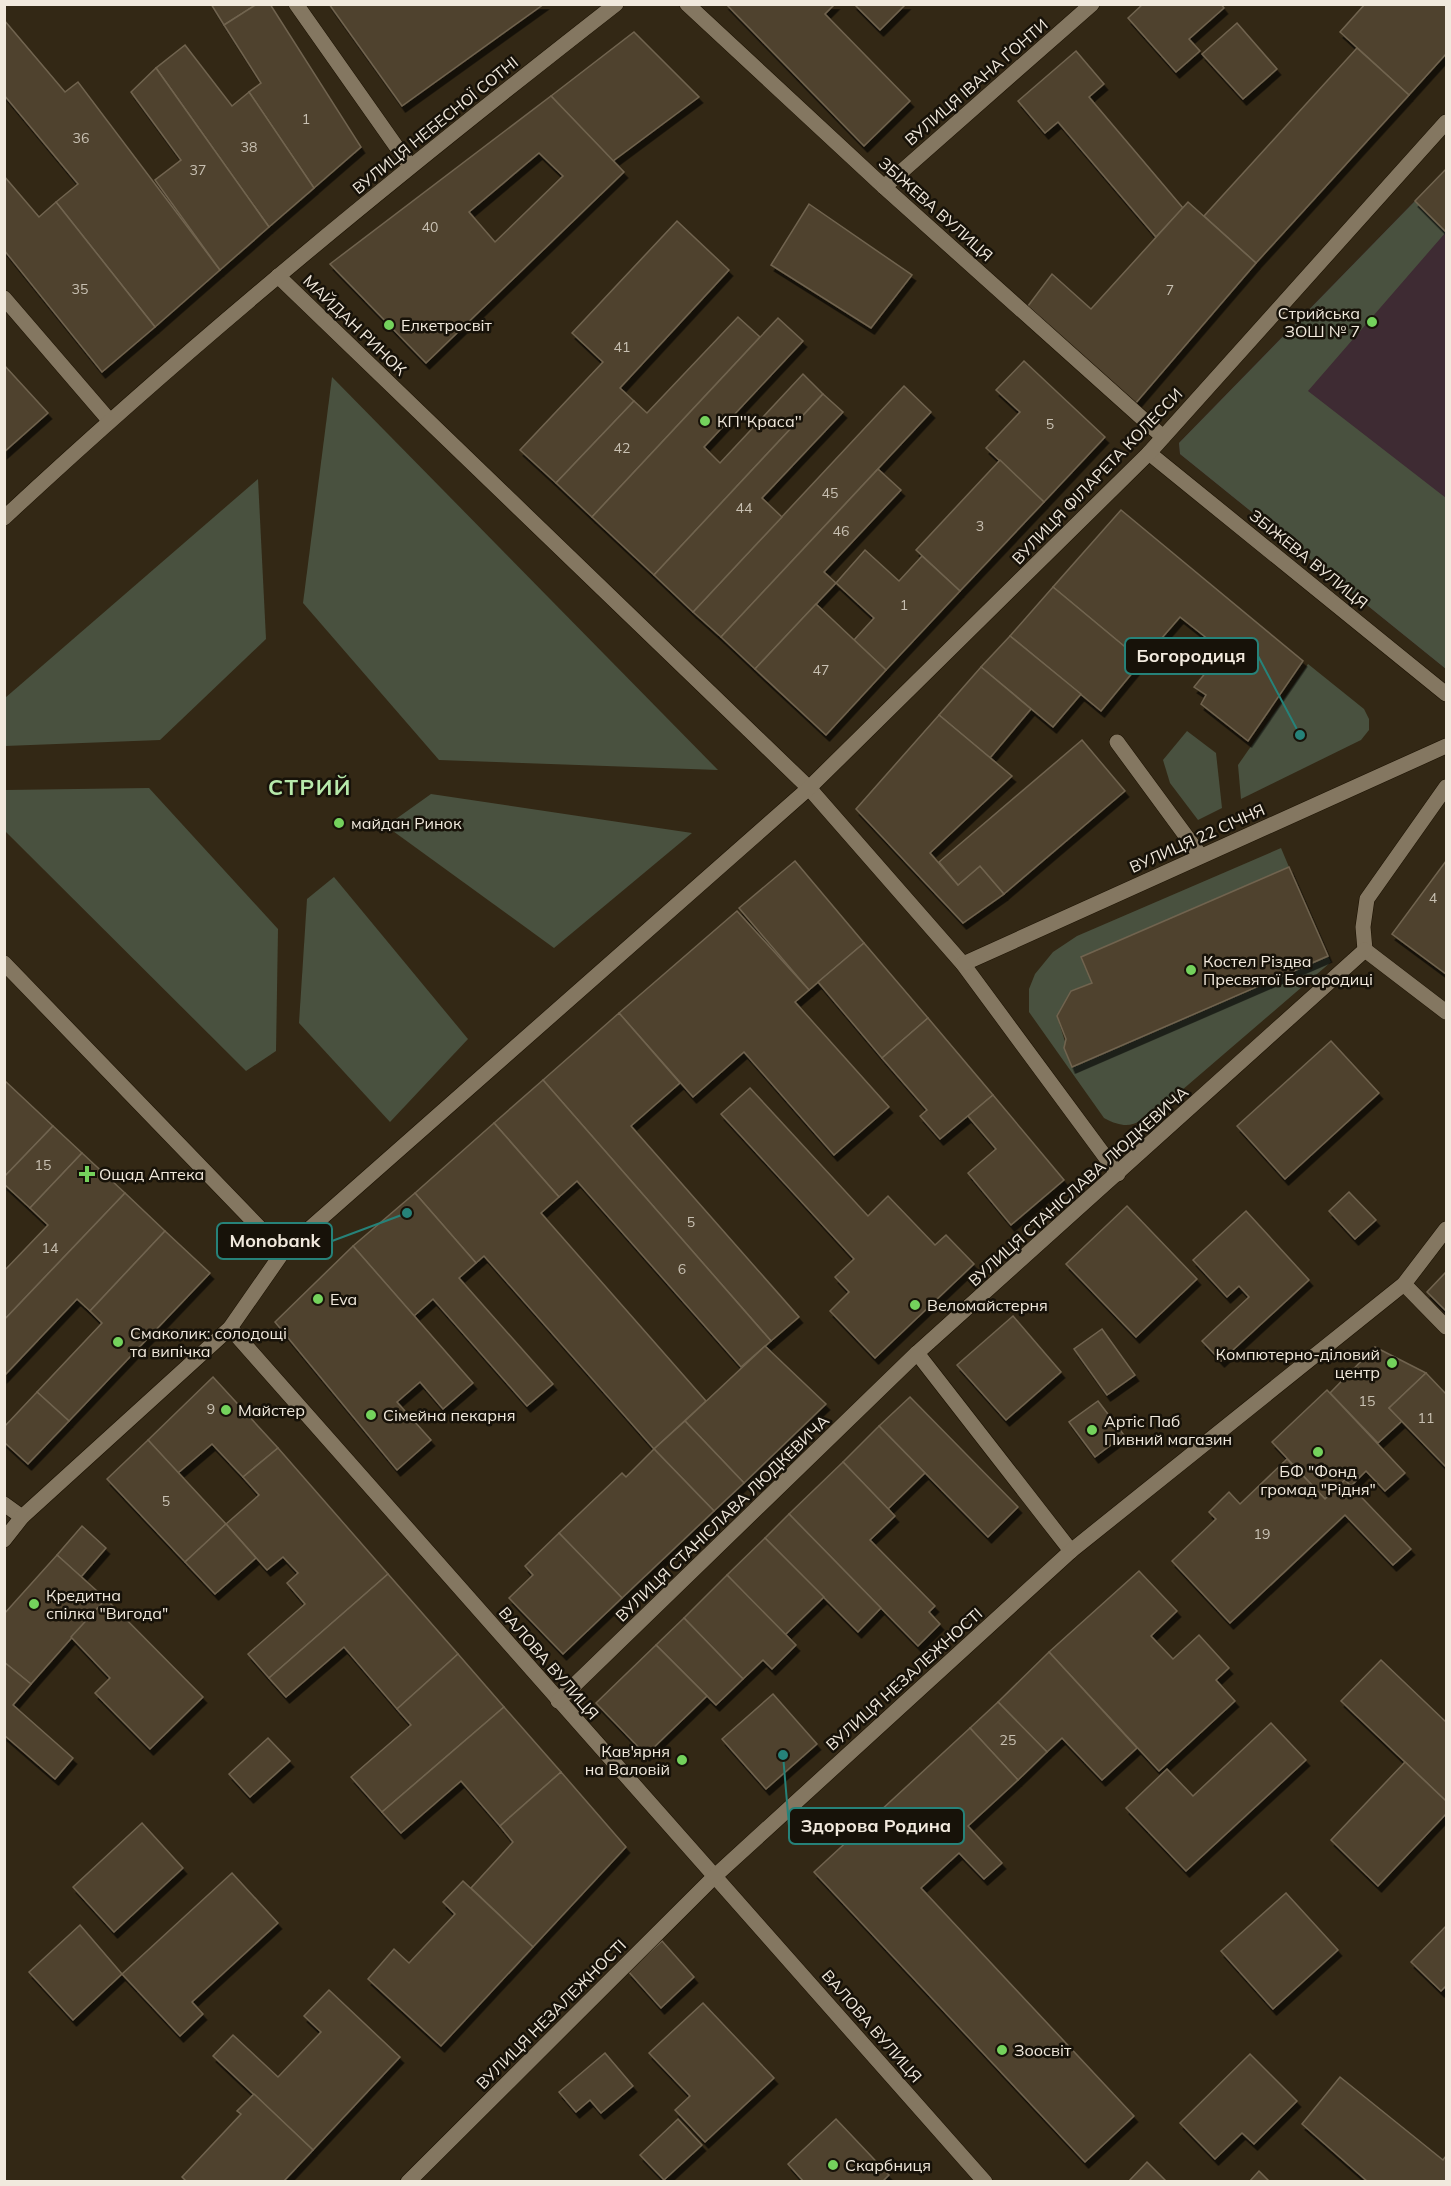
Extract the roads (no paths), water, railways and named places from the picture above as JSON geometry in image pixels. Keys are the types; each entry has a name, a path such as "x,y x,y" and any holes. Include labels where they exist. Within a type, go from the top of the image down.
{"street":[{"path":"296,4 410,166"},
{"name":"ВУЛИЦЯ НЕБЕСНОЇ СОТНІ","path":"278,276 410,166 616,4"},
{"name":"ЗБІЖЕВА ВУЛИЦЯ","path":"687,4 884,187 1163,437"},
{"name":"ВУЛИЦЯ ІВАНА ҐОНТИ","path":"884,187 1092,4"},
{"name":"ВУЛИЦЯ ФІЛАРЕТА КОЛЕССИ","path":"809,788 1149,453 1446,122"},
{"name":"МАЙДАН РИНОК","path":"4,518 108,420 278,276 809,788"},
{"path":"4,298 108,420"},
{"name":"ЗБІЖЕВА ВУЛИЦЯ","path":"1149,453 1446,694"},
{"path":"1117,741 1200,855"},
{"name":"ВУЛИЦЯ 22 СІЧНЯ","path":"963,964 1200,855 1446,746"},
{"path":"1446,787 1367,899 1363,927 1365,950 1446,1012"},
{"path":"4,1540 22,1517 230,1328 283,1252 809,788 963,964 1118,1174"},
{"name":"ВУЛИЦЯ СТАНІСЛАВА ЛЮДКЕВИЧА","path":"558,1701 917,1353 1365,950"},
{"path":"4,963 283,1252"},
{"name":"ВУЛИЦЯ НЕЗАЛЕЖНОСТІ","path":"408,2181 715,1876 1071,1551 1404,1284 1446,1229"},
{"path":"1404,1284 1446,1327"},
{"name":"ВАЛОВА ВУЛИЦЯ","path":"230,1328 985,2181"},
{"path":"917,1353 1071,1551"},
{"path":"4,1504 22,1517"}],"place":[{"name":"Стрийська ЗОШ № 7","path":"1372,322"},
{"name":"Елкетросвіт","path":"389,325"},
{"name":"КП''Краса''","path":"705,421"},
{"name":"Богородиця","path":"1300,735"},
{"name":"майдан Ринок","path":"339,823"},
{"name":"Костел Різдва Пресвятої Богородиці","path":"1191,970"},
{"name":"Ощад Аптека","path":"87,1174"},
{"name":"Monobank","path":"407,1213"},
{"name":"Eva","path":"318,1299"},
{"name":"Веломайстерня","path":"915,1305"},
{"name":"Смаколик: солодощі та випічка","path":"118,1342"},
{"name":"Компютерно-діловий центр","path":"1392,1363"},
{"name":"Майстер","path":"226,1410"},
{"name":"Сімейна пекарня","path":"371,1415"},
{"name":"Артіс Паб Пивний магазин","path":"1092,1430"},
{"name":"БФ \"Фонд громад \"Рідня\"","path":"1318,1452"},
{"name":"Кредитна спілка \"Вигода\"","path":"34,1604"},
{"name":"Здорова Родина","path":"783,1755"},
{"name":"Кав'ярня на Валовій","path":"682,1760"},
{"name":"Зоосвіт","path":"1002,2050"},
{"name":"Скарбниця","path":"833,2165"}],"district":[{"name":"СТРИЙ","path":"310,787"}]}
